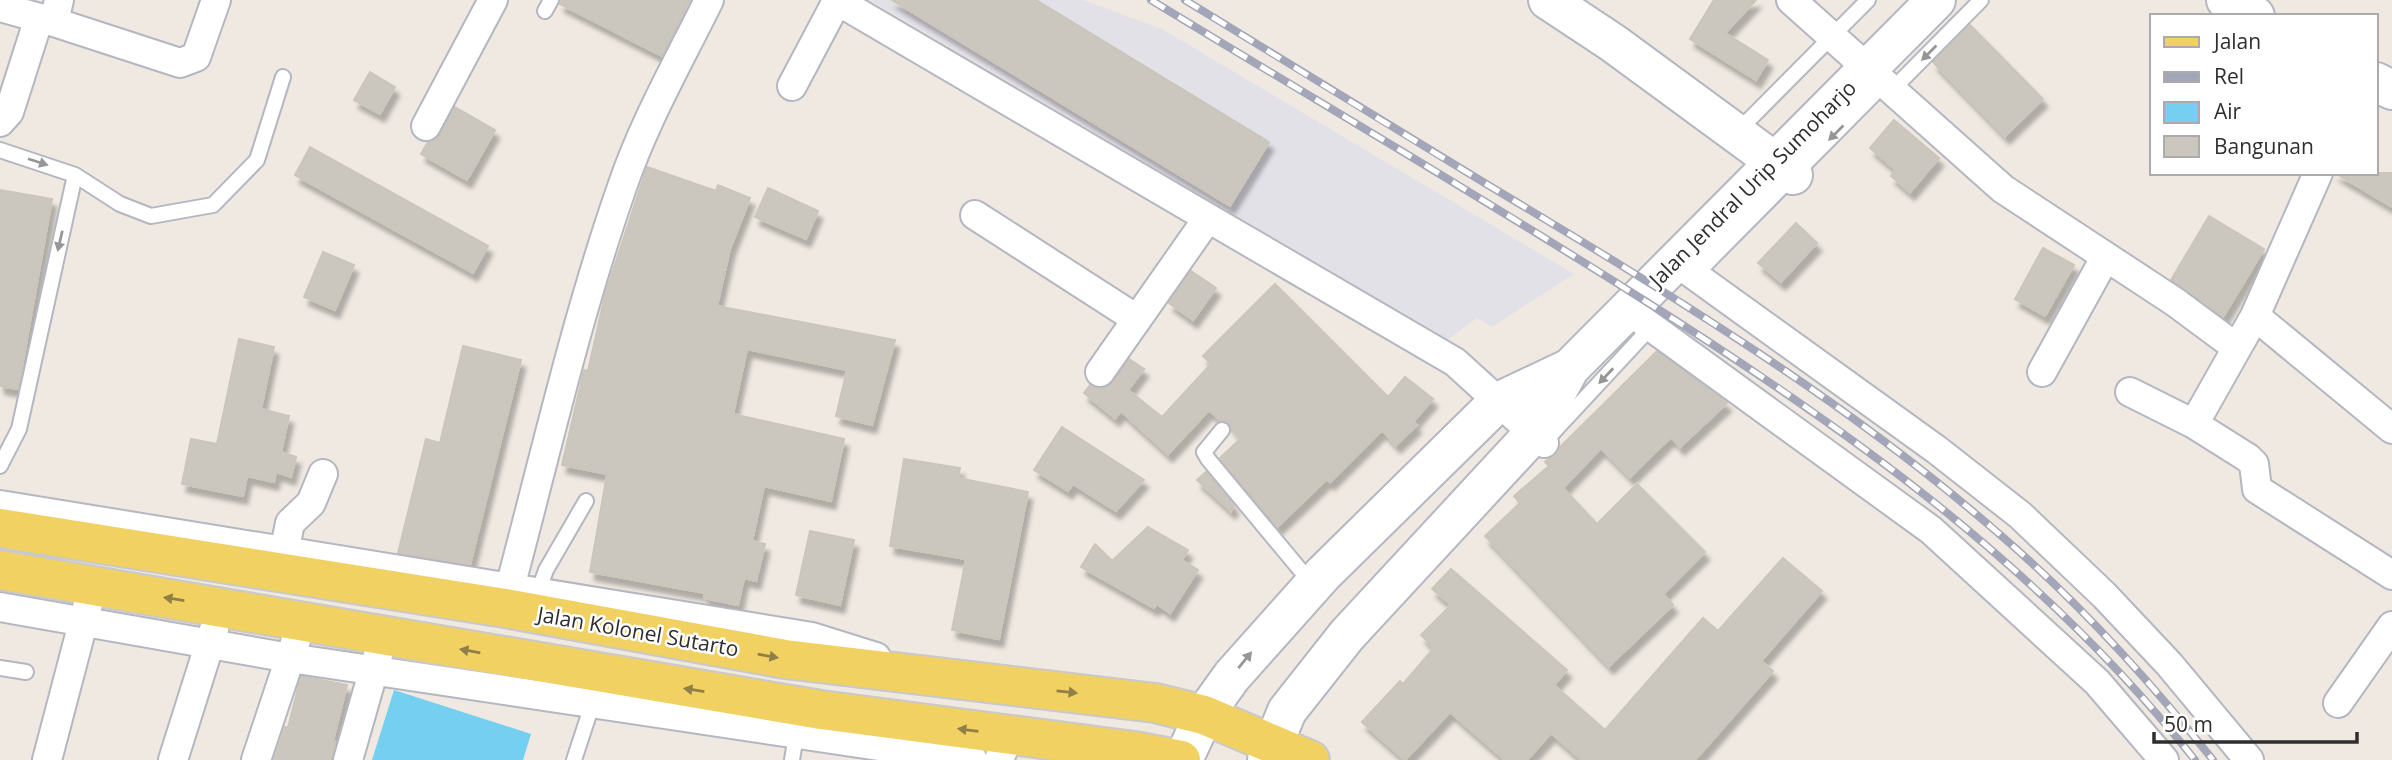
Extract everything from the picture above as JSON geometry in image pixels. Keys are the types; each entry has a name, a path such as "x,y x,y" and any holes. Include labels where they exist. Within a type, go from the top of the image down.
{"main road":[{"path":"1548,0 1613,43 1784,169"},
{"path":"2226,0 2251,14"},
{"name":"Jalan Jendral Urip Sumoharjo","path":"1182,760 1204,715 1310,572 1493,397 1570,368 1640,318 1784,169 1881,81 1954,7"},
{"name":"Jalan Jendral Urip Sumoharjo","path":"1270,752 1287,711 1347,635 1461,523 1539,438 1570,368"},
{"path":"1400,488 1461,523"},
{"name":"Jalan Kolonel Sutarto","path":"0,528 521,600 785,659 1113,697 1204,715 1270,752 1310,760"},
{"path":"0,570 88,604 221,607 303,621 379,653 598,688 821,710 1004,748 1182,760"},
{"path":"1004,748 1016,687"}],"street":[{"path":"4,5 50,13 186,63 200,51 216,0"},
{"path":"426,126 493,0"},
{"path":"521,600 594,277 622,186 647,127 709,0"},
{"path":"792,86 836,0 1455,362 1539,438"},
{"path":"1791,0 2003,189 2175,302 2237,348"},
{"path":"0,122 9,112 50,13"},
{"path":"2194,425 2255,316 2317,175"},
{"path":"975,215 1135,318"},
{"path":"1100,372 1135,318 1208,218"},
{"path":"2042,372 2105,258"},
{"path":"1685,269 1937,450 2020,515 2104,595 2169,664 2249,760"},
{"path":"2255,316 2392,429"},
{"path":"1640,318 1931,530 2097,682 2165,760"},
{"path":"2130,392 2194,425 2252,461 2256,489 2392,575"},
{"path":"284,553 290,523 311,503 323,474"},
{"path":"0,505 284,553 376,578"},
{"path":"47,760 88,604"},
{"path":"0,607 88,604 209,645 290,658 379,653 348,760"},
{"path":"173,760 221,607"},
{"path":"256,760 303,621"},
{"path":"2338,703 2389,637"},
{"path":"598,688 794,747 973,760"}],"lane":[{"path":"1735,134 1868,0"},
{"path":"1954,7 1981,0"},
{"path":"0,150 75,175 120,204 151,216 213,205 257,160 283,77"},
{"path":"2,458 19,429 75,175"},
{"path":"1539,438 1640,318"},
{"path":"1434,444 1493,397"},
{"path":"1222,430 1204,452 1208,459 1310,572"},
{"path":"521,600 546,570 586,501"},
{"path":"0,668 26,672"},
{"path":"574,760 598,688"}],"shaded area":[{"path":"870,0 1083,0 1162,29 1574,274 1492,327 1477,318 1447,340"}],"water":[{"path":"394,690 531,734 523,760 372,760"}],"building":[{"path":"561,0 690,0 662,56 560,4"},
{"path":"892,0 1036,0 1269,142 1230,206"},
{"path":"1714,0 1756,0 1725,33 1768,60 1756,80 1690,39"},
{"path":"1970,25 2043,99 2005,136 1933,62"},
{"path":"370,72 395,87 380,114 354,100"},
{"path":"455,107 495,130 467,180 421,154 428,142 440,134"},
{"path":"1894,120 1939,158 1910,192 1891,176 1896,170 1870,148"},
{"path":"310,147 488,246 473,273 295,175"},
{"path":"647,167 716,191 718,185 750,198 730,249 717,306 895,340 872,425 836,416 847,370 747,349 733,414 844,439 831,501 764,486 752,541 765,544 756,581 744,578 738,605 704,598 705,593 590,572 607,474 562,465 584,370 588,371 605,295"},
{"path":"2392,173 2392,207 2338,175"},
{"path":"768,188 818,211 806,239 755,217"},
{"path":"0,190 52,199 18,389 0,386"},
{"path":"2209,216 2264,249 2223,317 2171,280"},
{"path":"1796,223 1817,243 1781,282 1758,263"},
{"path":"2043,248 2074,265 2045,316 2015,299"},
{"path":"323,252 354,265 335,310 304,297"},
{"path":"1191,271 1216,288 1193,320 1169,303"},
{"path":"1275,284 1388,397 1405,377 1433,399 1413,422 1417,425 1396,445 1382,430 1330,482 1327,479 1277,527 1220,458 1240,439 1228,422 1221,421 1209,410 1168,454 1121,411 1115,418 1084,393 1090,385 1099,389 1108,387 1129,359 1144,369 1128,390 1162,417 1211,364 1203,356"},
{"path":"239,339 274,347 261,409 289,416 281,452 296,457 291,477 276,472 274,482 247,476 243,496 182,484 191,439 217,444"},
{"path":"463,346 521,360 470,565 398,553 426,439 440,443"},
{"path":"1657,351 1727,403 1680,447 1671,437 1630,477 1601,448 1563,488 1597,524 1637,484 1705,552 1663,594 1673,605 1609,666 1485,536 1520,503 1514,496 1549,466 1545,462"},
{"path":"1062,427 1144,480 1116,511 1073,484 1068,491 1034,470"},
{"path":"904,459 960,468 958,478 1028,492 999,639 952,630 966,559 890,546"},
{"path":"1206,472 1234,506 1231,511 1197,480"},
{"path":"1148,527 1188,550 1182,560 1198,570 1170,613 1157,604 1154,608 1081,567 1095,544 1112,561"},
{"path":"810,531 854,540 840,605 796,595"},
{"path":"1783,558 1822,591 1761,661 1773,671 1695,760 1582,760 1551,733 1527,760 1505,760 1450,712 1405,760 1362,722 1400,681 1403,684 1434,648 1421,635 1451,605 1432,589 1451,569 1567,670 1554,685 1605,730 1703,618 1718,631"},
{"path":"301,676 347,685 333,741 336,742 332,760 274,760 285,727 288,728"}],"railway":[{"path":"1151,0 1459,185 1642,299 1719,348 1867,451 2007,564 2073,625 2136,690 2195,760"},
{"path":"1185,0 1689,308 1755,350 1883,441 2005,539 2061,590 2140,673 2213,760"}]}
